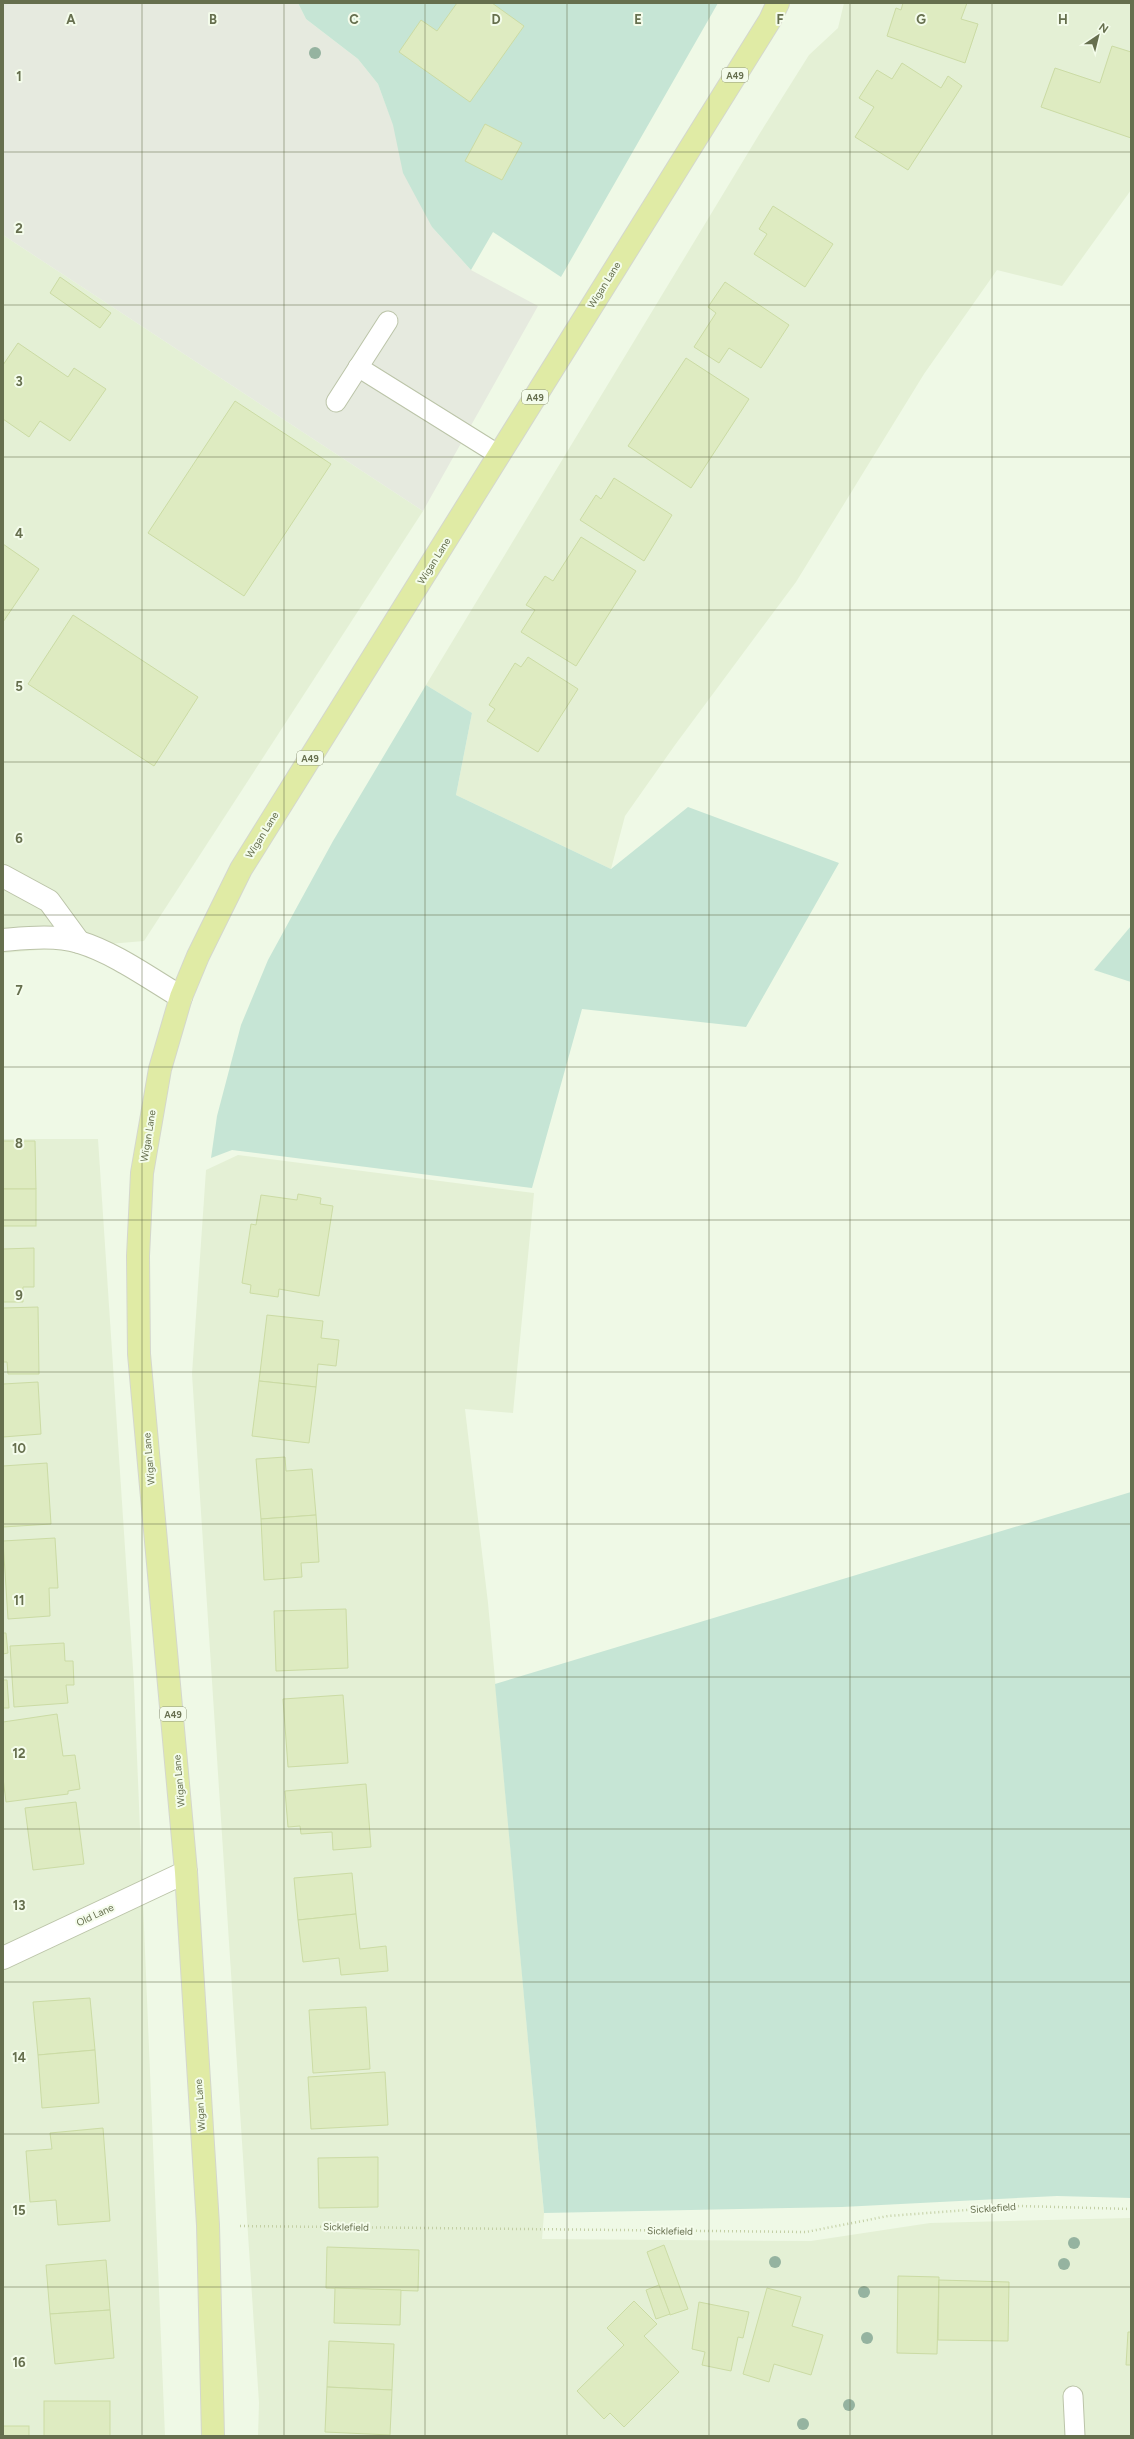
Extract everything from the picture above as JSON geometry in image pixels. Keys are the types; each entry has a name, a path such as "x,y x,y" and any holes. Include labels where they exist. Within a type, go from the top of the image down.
{"highway":[{"name":"Wigan Lane","path":"213,2436 208,2225 186,1872 140,1354 138,1256 142,1173 160,1069 181,997 198,956 241,869 770,20 778,3"}],"street":[{"path":"3,876 49,901 79,942"},
{"path":"3,940 50,938 79,942 127,965 181,997"},
{"name":"Old Lane","path":"3,1958 186,1872"}],"lane":[{"path":"336,402 388,321"},
{"path":"358,367 499,455"},
{"path":"1073,2396 1075,2436"}],"path":[{"name":"Sicklefield","path":"208,2225 806,2232 888,2216 1020,2206 1131,2209"}],"shaded area":[{"path":"3,3 298,3 306,19 358,59 378,84 432,227 471,270 538,306 423,511 3,235"},
{"path":"298,3 718,3 561,277 493,232 471,270 432,227 403,173 393,125 378,84 358,59 306,19"},
{"path":"844,3 1131,3 1131,190 1062,286 997,270 924,374 796,582 675,745 625,816 611,869 456,795 472,713 426,685 760,133 809,55 838,28"},
{"path":"3,235 423,511 144,941 3,953"},
{"path":"426,685 472,713 456,795 611,869 688,807 839,863 746,1027 582,1009 532,1188 232,1150 211,1158 217,1116 241,1025 268,960 333,841"},
{"path":"1131,926 1131,982 1094,970"},
{"path":"3,1139 98,1139 134,1684 165,2436 3,2436"},
{"path":"238,1155 534,1193 513,1413 465,1409 488,1603 544,2213 542,2239 811,2241 930,2223 1131,2218 1131,2436 258,2436 259,2403 192,1374 206,1170"},
{"path":"1131,1492 1131,2198 1057,2196 842,2207 544,2213 495,1684"}],"building":[{"path":"457,3 492,3 524,26 470,102 399,52 421,20 437,31"},
{"path":"903,3 967,3 961,19 978,24 965,63 887,36 896,8 901,10"},
{"path":"1112,46 1131,52 1131,138 1041,107 1055,68 1100,83"},
{"path":"902,63 941,88 948,76 962,86 908,170 855,137 874,107 859,98 877,70 892,79"},
{"path":"485,124 522,143 502,180 465,161"},
{"path":"773,206 833,244 805,287 754,254 767,234 759,229"},
{"path":"60,277 111,313 100,328 50,293"},
{"path":"725,282 789,325 761,368 729,348 719,363 694,347 716,313 708,307"},
{"path":"18,343 68,377 74,368 106,389 70,441 40,421 29,437 3,419 3,365"},
{"path":"686,358 749,399 691,488 628,446"},
{"path":"235,401 331,464 244,596 148,533"},
{"path":"614,478 672,515 644,561 580,520 596,495 601,499"},
{"path":"581,537 636,571 576,666 521,632 535,610 526,605 545,576 553,581"},
{"path":"3,544 39,569 3,622"},
{"path":"73,615 198,697 154,766 28,684"},
{"path":"528,657 578,689 538,752 487,721 495,709 489,705 515,663 521,667"},
{"path":"3,1141 35,1141 36,1189 3,1189"},
{"path":"3,1189 36,1189 36,1226 3,1226"},
{"path":"298,1194 321,1198 320,1204 333,1206 319,1296 279,1289 278,1297 250,1293 251,1285 242,1283 251,1224 256,1225 261,1195 297,1200"},
{"path":"34,1248 34,1287 23,1287 23,1302 3,1302 3,1249"},
{"path":"38,1307 39,1374 8,1374 7,1362 3,1362 3,1308"},
{"path":"267,1315 323,1321 321,1338 339,1340 336,1366 318,1364 316,1387 259,1381"},
{"path":"259,1381 316,1387 309,1443 252,1436"},
{"path":"38,1382 41,1434 3,1437 3,1384"},
{"path":"285,1457 286,1471 312,1469 316,1515 261,1519 256,1459"},
{"path":"47,1463 51,1524 3,1527 3,1466"},
{"path":"316,1515 319,1562 301,1563 302,1577 264,1580 261,1519"},
{"path":"55,1538 58,1588 49,1588 50,1616 8,1619 3,1541"},
{"path":"346,1609 348,1668 276,1671 274,1611"},
{"path":"3,1633 6,1633 8,1653 3,1654"},
{"path":"64,1643 65,1661 73,1661 74,1685 66,1685 68,1703 14,1707 10,1646"},
{"path":"3,1680 7,1680 9,1708 3,1708"},
{"path":"343,1695 348,1763 288,1767 283,1699"},
{"path":"57,1714 63,1756 75,1755 80,1789 68,1791 68,1794 6,1802 3,1778 3,1722"},
{"path":"366,1784 371,1847 333,1850 332,1832 301,1834 300,1826 288,1827 285,1791"},
{"path":"76,1802 84,1864 33,1870 25,1808"},
{"path":"352,1873 356,1914 298,1920 294,1878"},
{"path":"356,1914 360,1949 386,1946 388,1971 341,1975 339,1958 303,1962 298,1920"},
{"path":"90,1998 95,2050 38,2055 33,2002"},
{"path":"366,2007 370,2069 313,2073 309,2010"},
{"path":"95,2050 99,2103 42,2108 38,2055"},
{"path":"385,2072 388,2125 311,2129 308,2077"},
{"path":"103,2128 110,2221 58,2225 56,2200 30,2202 26,2151 52,2149 50,2133"},
{"path":"378,2157 378,2207 319,2208 318,2158"},
{"path":"664,2245 688,2309 670,2315 647,2252"},
{"path":"327,2247 419,2250 418,2291 326,2288"},
{"path":"106,2260 110,2310 50,2314 46,2265"},
{"path":"898,2276 939,2277 937,2354 897,2353"},
{"path":"939,2280 1009,2282 1008,2341 938,2340"},
{"path":"659,2285 670,2314 656,2319 646,2290"},
{"path":"335,2288 401,2290 400,2325 334,2323"},
{"path":"767,2288 801,2297 792,2326 823,2335 811,2375 774,2364 769,2382 743,2374"},
{"path":"634,2301 657,2324 644,2336 679,2372 624,2427 610,2413 604,2419 577,2391 624,2345 607,2328"},
{"path":"699,2302 749,2312 743,2338 738,2337 731,2371 702,2365 705,2352 692,2349"},
{"path":"110,2310 114,2358 55,2364 50,2314"},
{"path":"1128,2332 1131,2332 1131,2365 1126,2365"},
{"path":"329,2341 394,2344 392,2390 327,2387"},
{"path":"327,2387 392,2390 390,2435 325,2432"},
{"path":"44,2401 110,2401 110,2436 44,2436"},
{"path":"3,2426 29,2426 29,2436 3,2436"}]}
